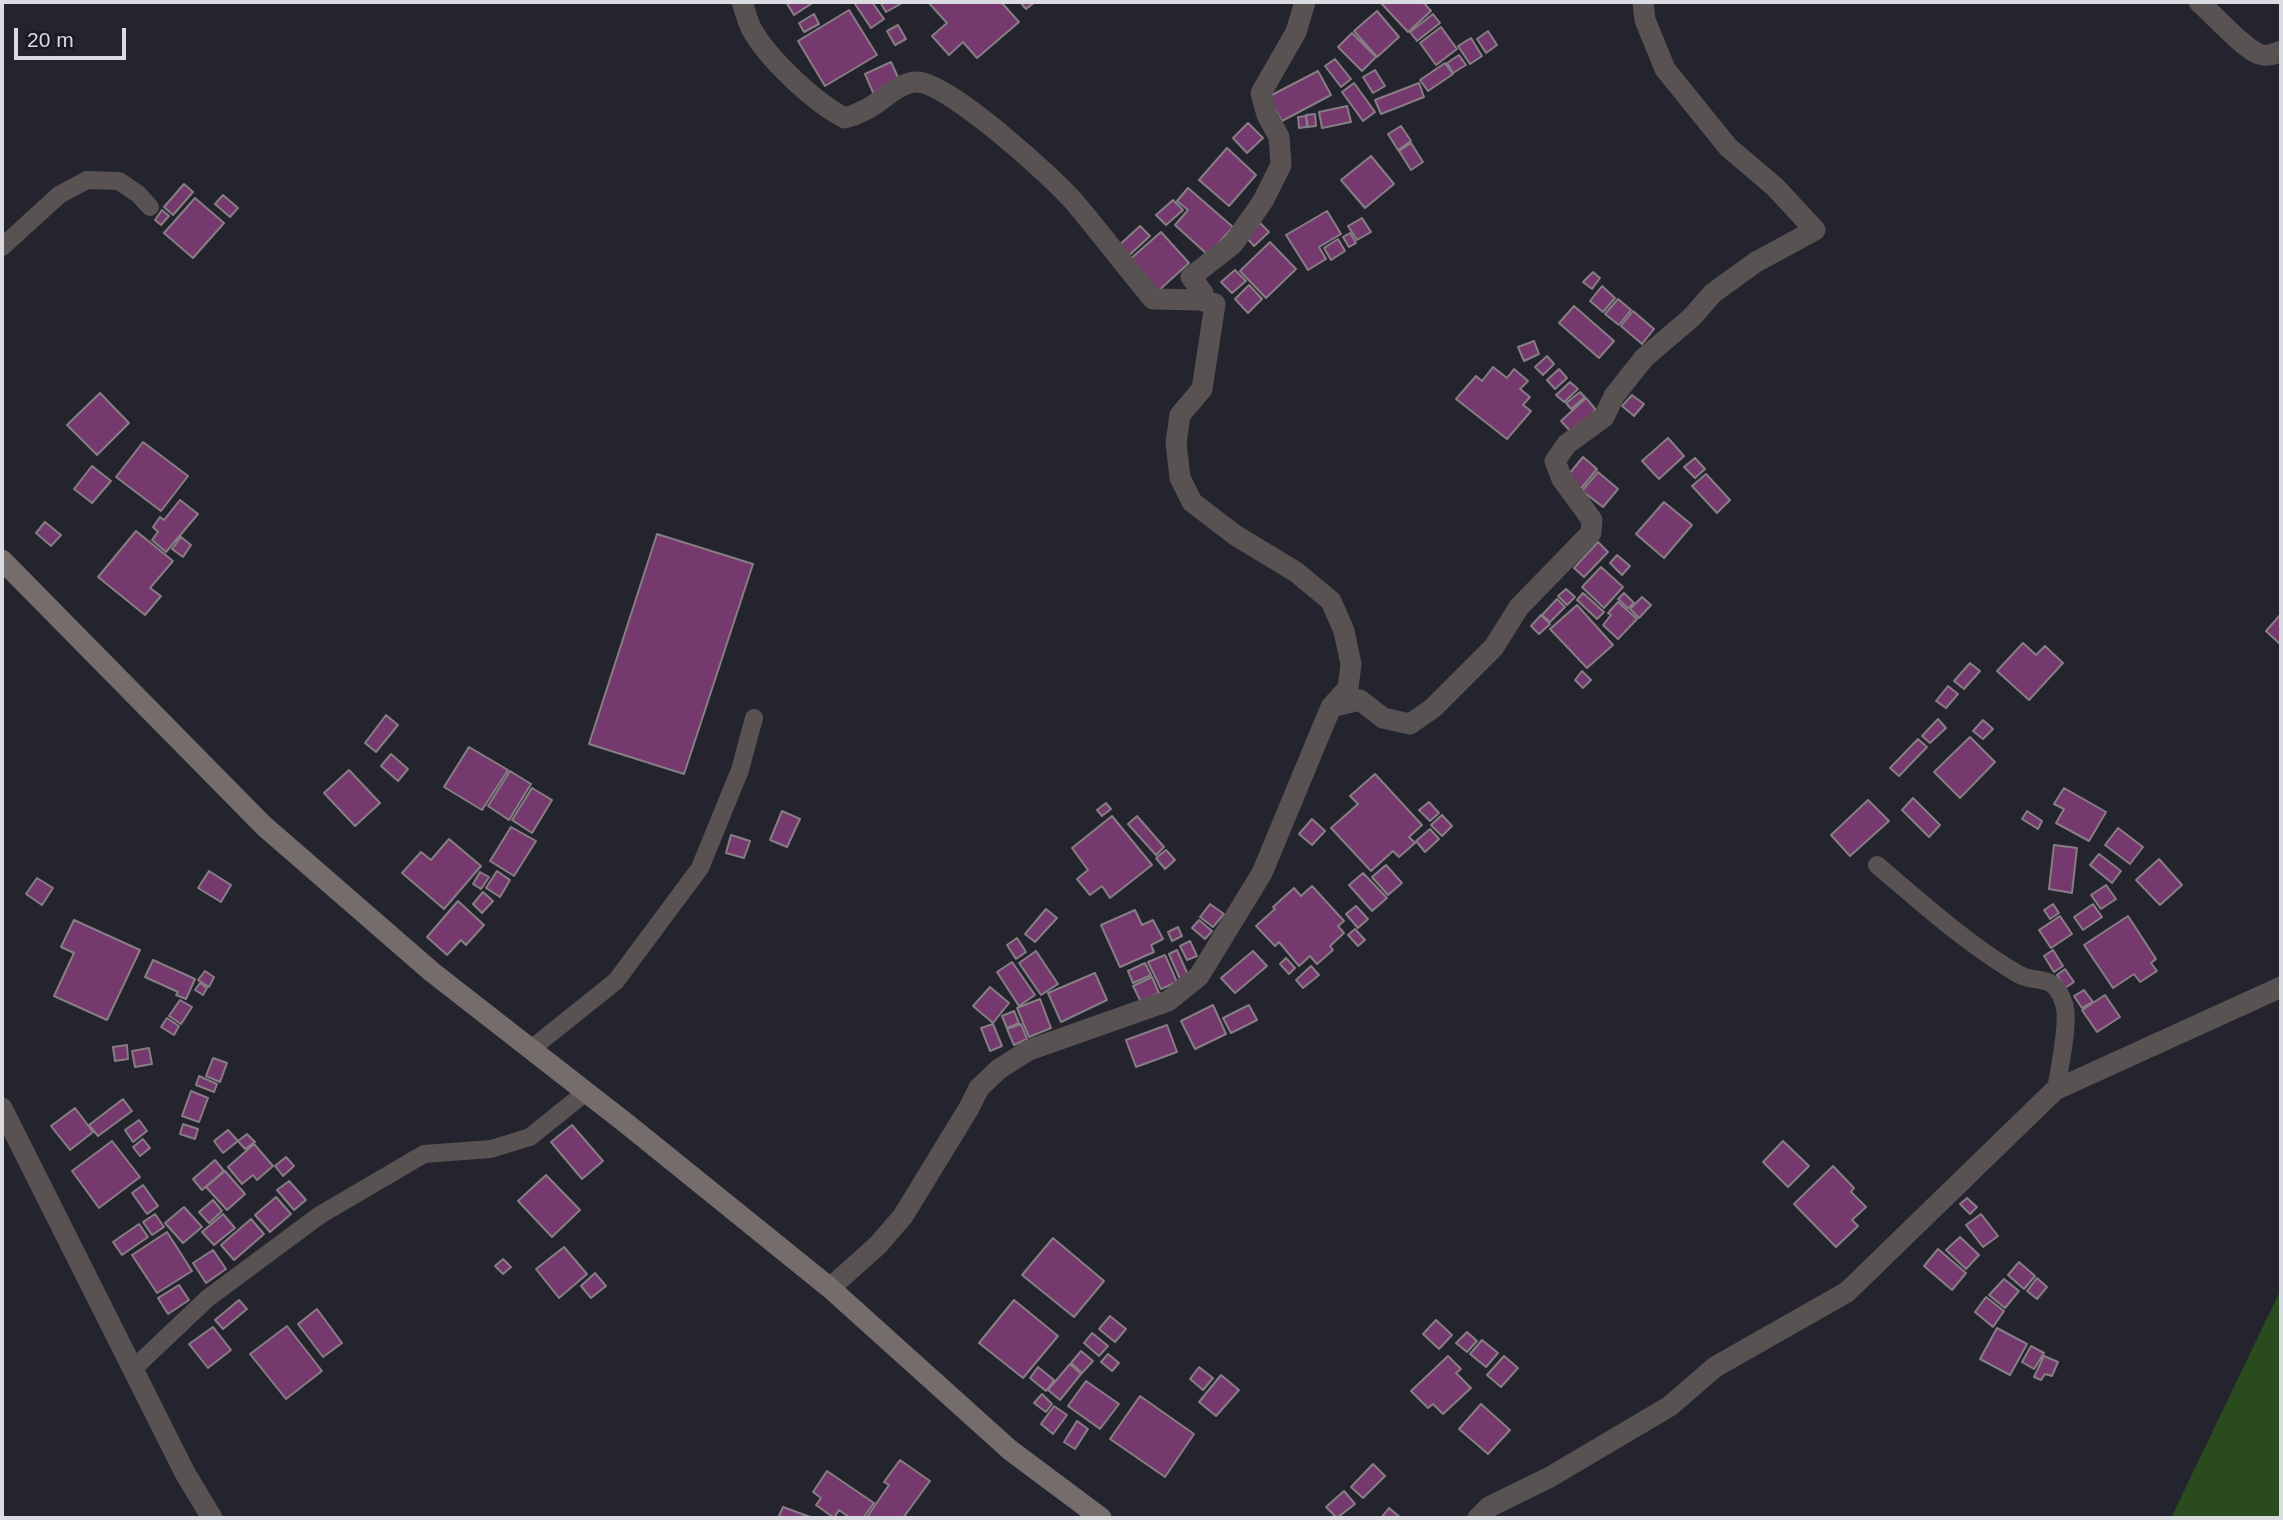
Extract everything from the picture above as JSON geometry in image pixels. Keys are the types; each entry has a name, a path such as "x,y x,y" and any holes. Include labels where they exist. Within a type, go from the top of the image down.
{"street":[{"path":"742,2 751,28 785,71 831,111 845,118 866,110 902,86 917,81 940,88 1034,163 1075,202 1153,299 1200,300 1215,304 1202,389 1180,415 1176,443 1180,478 1192,502 1235,535 1296,572 1331,601 1344,631 1351,664 1348,688 1331,707 1262,873 1199,976 1168,1001 1029,1050 999,1069 979,1088 970,1108 903,1216 878,1245 830,1288"},
{"path":"1200,300 1203,293 1191,277 1234,244 1263,201 1281,165 1279,137 1267,115 1261,93 1296,32 1305,2"},
{"path":"1331,707 1360,700 1383,718 1410,724 1451,691 1494,647 1519,607 1591,533 1592,520 1562,479 1555,461 1567,444 1604,417 1614,396 1644,358 1692,317 1713,293 1756,261 1815,230 1775,187 1728,147 1665,69 1645,20 1643,2"},
{"path":"2199,2 2239,40 2259,54 2274,55 2281,51"},
{"path":"2,560 264,827 432,972 830,1288 1010,1450 1101,1518"},
{"path":"1478,1518 1489,1507 1550,1477 1670,1406 1715,1367 1846,1292 2056,1090 2281,987"},
{"path":"2,1108 185,1473 212,1518"}],"lane":[{"path":"2,247 59,195 88,180 119,181 138,194 150,207"},
{"path":"531,1049 616,981 700,868 740,770 754,718"},
{"path":"1878,865 1934,913 2000,962 2022,976 2045,979 2054,986 2065,1005 2065,1029 2056,1090"},
{"path":"133,1369 208,1298 320,1216 424,1154 491,1149 530,1137 586,1092"}],"green space":[{"path":"2281,1289 2281,1518 2171,1518"}],"building":[{"path":"786,2 814,2 794,15"},
{"path":"872,2 884,19 871,28 855,4"},
{"path":"880,2 904,2 886,12"},
{"path":"928,2 1001,2 1019,22 977,58 963,42 949,55 932,36 947,23"},
{"path":"1020,2 1035,2 1026,9"},
{"path":"1423,2 1431,11 1408,32 1381,3"},
{"path":"849,10 877,55 825,86 798,41"},
{"path":"1377,11 1399,37 1377,57 1354,31"},
{"path":"814,14 819,24 804,32 799,23"},
{"path":"1433,14 1440,23 1417,41 1410,32"},
{"path":"898,25 906,39 895,45 887,31"},
{"path":"1441,27 1457,49 1436,65 1420,43"},
{"path":"1488,31 1497,45 1486,53 1477,39"},
{"path":"1352,33 1376,57 1362,71 1338,47"},
{"path":"1471,38 1482,56 1470,64 1458,46"},
{"path":"1459,55 1466,65 1453,73 1447,63"},
{"path":"1335,59 1351,79 1341,87 1325,66"},
{"path":"891,62 902,86 875,97 865,74"},
{"path":"1445,63 1453,74 1428,91 1420,80"},
{"path":"1375,70 1385,86 1373,93 1363,77"},
{"path":"1318,71 1331,95 1282,121 1268,97"},
{"path":"1354,83 1375,112 1363,121 1342,92"},
{"path":"1419,83 1424,97 1381,114 1375,100"},
{"path":"1347,106 1351,122 1322,128 1319,112"},
{"path":"1315,114 1316,126 1308,127 1306,115"},
{"path":"1306,116 1307,127 1299,128 1298,117"},
{"path":"1248,123 1263,138 1247,153 1233,138"},
{"path":"1401,126 1411,141 1398,150 1388,134"},
{"path":"1411,143 1423,162 1411,170 1399,151"},
{"path":"1227,148 1256,175 1229,206 1199,180"},
{"path":"1371,156 1394,184 1365,208 1341,180"},
{"path":"184,184 193,192 173,215 164,207"},
{"path":"1188,188 1233,227 1208,255 1175,225 1188,210 1177,201"},
{"path":"223,195 238,208 230,217 215,204"},
{"path":"195,198 224,223 193,258 164,233"},
{"path":"1173,200 1183,210 1166,225 1156,215"},
{"path":"162,210 169,216 161,225 155,220"},
{"path":"1327,211 1341,234 1319,247 1326,259 1308,270 1286,235"},
{"path":"1362,218 1371,232 1357,240 1348,226"},
{"path":"1260,223 1269,232 1254,246 1246,237"},
{"path":"1140,226 1150,236 1125,259 1115,249"},
{"path":"1161,232 1189,263 1157,292 1128,261"},
{"path":"1350,233 1356,243 1349,247 1343,237"},
{"path":"1338,239 1345,251 1331,260 1324,248"},
{"path":"1270,242 1296,269 1266,298 1240,271"},
{"path":"1235,270 1246,281 1232,293 1221,282"},
{"path":"1593,272 1600,278 1592,289 1583,282"},
{"path":"1249,285 1262,299 1248,313 1235,299"},
{"path":"1602,286 1615,298 1603,312 1590,301"},
{"path":"1618,299 1631,310 1619,325 1605,314"},
{"path":"1574,306 1614,341 1599,358 1559,323"},
{"path":"1633,311 1654,329 1642,344 1621,326"},
{"path":"1534,341 1539,354 1524,361 1518,347"},
{"path":"1547,356 1554,364 1543,375 1535,367"},
{"path":"1493,367 1507,378 1514,369 1528,381 1520,389 1530,397 1523,405 1531,411 1507,439 1456,399 1476,376 1482,381"},
{"path":"1559,369 1567,378 1555,389 1547,380"},
{"path":"1570,382 1578,389 1564,402 1556,395"},
{"path":"1580,392 1585,397 1571,409 1566,403"},
{"path":"100,393 129,423 97,455 67,425"},
{"path":"1632,395 1644,404 1634,416 1622,406"},
{"path":"1586,398 1596,410 1572,433 1561,421"},
{"path":"1668,438 1684,456 1659,479 1642,461"},
{"path":"143,442 188,476 161,511 116,477"},
{"path":"1583,457 1597,469 1579,491 1565,479"},
{"path":"1695,458 1705,469 1695,478 1684,467"},
{"path":"92,466 111,481 92,503 74,489"},
{"path":"1598,472 1618,489 1603,507 1582,491"},
{"path":"1706,474 1730,500 1717,513 1692,486"},
{"path":"180,500 198,514 166,552 152,540 158,532 153,527 160,517 164,520"},
{"path":"1664,502 1692,525 1664,558 1636,534"},
{"path":"45,522 61,535 51,546 36,533"},
{"path":"136,531 173,561 150,588 161,596 145,615 98,577"},
{"path":"657,534 753,564 684,774 589,744"},
{"path":"181,537 191,545 183,557 172,549"},
{"path":"1598,542 1608,552 1584,577 1574,568"},
{"path":"1617,555 1630,566 1622,575 1610,563"},
{"path":"1601,567 1623,587 1604,608 1582,587"},
{"path":"1566,589 1575,597 1567,605 1558,596"},
{"path":"1583,593 1604,612 1597,619 1577,600"},
{"path":"1624,593 1634,603 1628,608 1618,599"},
{"path":"1642,597 1651,605 1639,618 1630,609"},
{"path":"1557,599 1565,607 1550,622 1542,615"},
{"path":"1618,602 1637,619 1618,639 1603,625 1611,615 1608,613"},
{"path":"1577,605 1613,645 1587,668 1550,629"},
{"path":"2281,614 2281,645 2266,631"},
{"path":"1541,615 1550,624 1539,634 1531,626"},
{"path":"2023,643 2036,655 2045,646 2063,663 2029,700 1997,671"},
{"path":"1970,663 1980,671 1964,689 1954,681"},
{"path":"1582,671 1591,680 1583,688 1575,680"},
{"path":"1948,686 1958,694 1946,708 1936,701"},
{"path":"386,715 398,725 376,752 365,743"},
{"path":"1938,719 1946,728 1930,743 1922,736"},
{"path":"1983,720 1993,729 1983,739 1973,731"},
{"path":"1970,737 1995,762 1960,798 1934,772"},
{"path":"1918,739 1927,747 1899,776 1890,768"},
{"path":"469,747 508,770 482,810 444,787"},
{"path":"391,754 408,769 398,781 381,766"},
{"path":"349,770 380,803 355,826 324,793"},
{"path":"510,771 531,784 509,820 488,806"},
{"path":"1375,774 1422,825 1409,837 1415,843 1399,857 1393,851 1371,871 1331,828 1358,804 1350,796"},
{"path":"532,788 552,800 532,833 512,820"},
{"path":"2064,788 2106,812 2089,841 2056,823 2064,809 2054,804"},
{"path":"1913,798 1940,825 1929,837 1902,810"},
{"path":"1868,800 1889,821 1850,856 1831,835"},
{"path":"1429,802 1439,813 1430,821 1419,810"},
{"path":"1106,803 1111,809 1102,816 1097,810"},
{"path":"782,811 800,819 787,847 770,840"},
{"path":"2027,811 2042,821 2038,829 2022,819"},
{"path":"1442,815 1452,826 1442,836 1431,825"},
{"path":"1112,816 1152,865 1110,898 1102,886 1090,895 1077,879 1088,870 1072,848"},
{"path":"1137,816 1164,847 1156,855 1128,824"},
{"path":"1312,819 1325,831 1312,845 1299,834"},
{"path":"511,827 536,841 514,876 490,861"},
{"path":"2118,828 2143,847 2130,864 2105,845"},
{"path":"1430,829 1439,839 1425,852 1416,841"},
{"path":"731,835 750,841 744,858 726,853"},
{"path":"449,839 481,866 444,909 402,873 421,852 431,860"},
{"path":"2054,845 2077,848 2072,893 2049,889"},
{"path":"1166,850 1175,860 1165,869 1156,858"},
{"path":"2099,854 2121,871 2112,883 2090,865"},
{"path":"2159,859 2182,885 2160,905 2136,880"},
{"path":"1386,865 1402,883 1388,895 1372,877"},
{"path":"209,871 231,885 221,902 198,888"},
{"path":"497,871 510,880 500,897 486,888"},
{"path":"480,872 489,877 481,889 473,884"},
{"path":"1363,873 1387,898 1372,911 1349,885"},
{"path":"37,878 53,888 42,905 26,894"},
{"path":"2106,885 2116,899 2101,909 2091,895"},
{"path":"1312,886 1344,921 1338,926 1344,933 1330,946 1333,950 1317,964 1310,956 1299,966 1279,942 1275,946 1256,926 1294,888 1301,896"},
{"path":"483,892 493,901 482,913 473,904"},
{"path":"458,901 484,925 466,945 461,940 447,955 427,937"},
{"path":"1210,904 1224,914 1213,927 1200,917"},
{"path":"2053,904 2059,913 2050,919 2044,910"},
{"path":"2093,904 2102,917 2083,930 2074,917"},
{"path":"1356,906 1368,919 1358,928 1346,914"},
{"path":"1046,909 1057,918 1035,942 1025,934"},
{"path":"1135,910 1142,925 1153,920 1163,939 1151,945 1154,952 1120,967 1101,925"},
{"path":"2060,916 2072,934 2051,948 2039,930"},
{"path":"2128,916 2156,959 2151,963 2157,971 2140,982 2134,974 2113,988 2084,945"},
{"path":"74,920 140,950 107,1020 54,996 74,953 61,947"},
{"path":"1199,920 1212,931 1205,939 1192,928"},
{"path":"1178,927 1182,936 1172,941 1168,932"},
{"path":"1355,929 1365,940 1358,946 1348,935"},
{"path":"1017,938 1026,952 1016,959 1007,945"},
{"path":"1190,941 1197,956 1187,960 1180,946"},
{"path":"1177,950 1188,975 1180,979 1169,954"},
{"path":"2053,950 2063,966 2054,972 2044,956"},
{"path":"1036,951 1058,984 1041,995 1019,963"},
{"path":"1253,951 1267,966 1235,993 1221,978"},
{"path":"1165,955 1177,982 1161,989 1148,962"},
{"path":"1286,958 1295,968 1289,974 1280,964"},
{"path":"153,960 195,979 186,999 176,995 178,992 145,977"},
{"path":"1012,962 1035,995 1019,1006 997,972"},
{"path":"1145,963 1151,975 1133,983 1128,971"},
{"path":"1311,966 1319,975 1303,988 1296,980"},
{"path":"2065,969 2074,982 2065,988 2057,975"},
{"path":"205,971 214,977 209,987 198,980"},
{"path":"1095,973 1107,1000 1061,1022 1048,993"},
{"path":"1152,977 1159,993 1141,1002 1133,986"},
{"path":"200,983 207,988 203,995 195,990"},
{"path":"990,987 1009,1003 993,1023 973,1006"},
{"path":"2084,990 2093,1002 2082,1008 2074,996"},
{"path":"2105,995 2120,1017 2097,1032 2082,1010"},
{"path":"1040,999 1051,1028 1029,1037 1017,1008"},
{"path":"180,1000 192,1007 181,1024 169,1016"},
{"path":"1213,1005 1226,1034 1195,1049 1181,1021"},
{"path":"1249,1005 1257,1020 1231,1033 1223,1018"},
{"path":"1014,1011 1019,1023 1007,1028 1002,1016"},
{"path":"167,1018 179,1026 174,1035 161,1027"},
{"path":"993,1024 1002,1046 990,1051 981,1028"},
{"path":"1021,1024 1027,1039 1014,1045 1007,1029"},
{"path":"1167,1025 1177,1052 1136,1067 1126,1040"},
{"path":"127,1045 128,1059 115,1061 113,1047"},
{"path":"149,1048 152,1064 135,1067 132,1051"},
{"path":"213,1058 227,1063 220,1082 206,1076"},
{"path":"199,1076 217,1084 214,1092 196,1085"},
{"path":"191,1091 208,1098 199,1122 182,1116"},
{"path":"123,1099 132,1111 98,1136 89,1125"},
{"path":"75,1108 93,1132 70,1150 51,1126"},
{"path":"139,1120 147,1131 133,1142 125,1130"},
{"path":"183,1124 198,1129 195,1139 180,1134"},
{"path":"572,1125 603,1161 582,1179 551,1142"},
{"path":"228,1130 238,1141 223,1153 214,1141"},
{"path":"247,1134 255,1142 245,1149 238,1141"},
{"path":"143,1139 150,1148 140,1156 133,1147"},
{"path":"112,1141 140,1177 99,1208 72,1171"},
{"path":"1783,1141 1809,1166 1788,1187 1763,1162"},
{"path":"254,1144 273,1166 257,1180 253,1175 242,1184 228,1167"},
{"path":"286,1157 294,1166 283,1176 275,1166"},
{"path":"215,1160 224,1171 202,1190 193,1179"},
{"path":"1833,1166 1854,1188 1851,1192 1866,1207 1852,1220 1858,1226 1836,1247 1794,1204"},
{"path":"225,1171 245,1194 227,1210 206,1187"},
{"path":"546,1175 580,1210 552,1237 518,1201"},
{"path":"289,1181 306,1200 294,1210 277,1190"},
{"path":"143,1185 158,1206 147,1214 132,1193"},
{"path":"276,1197 291,1214 270,1232 255,1215"},
{"path":"1967,1198 1977,1207 1970,1214 1960,1204"},
{"path":"213,1200 222,1211 209,1223 199,1212"},
{"path":"184,1207 202,1227 183,1243 165,1223"},
{"path":"155,1214 164,1227 152,1235 143,1222"},
{"path":"223,1214 235,1228 214,1245 202,1232"},
{"path":"1981,1214 1998,1236 1983,1247 1966,1225"},
{"path":"251,1219 264,1234 234,1260 221,1245"},
{"path":"139,1224 148,1237 122,1255 113,1242"},
{"path":"167,1232 192,1271 157,1293 132,1255"},
{"path":"1960,1237 1979,1255 1966,1269 1946,1250"},
{"path":"1053,1238 1104,1281 1074,1317 1022,1275"},
{"path":"564,1247 587,1274 559,1298 536,1269"},
{"path":"1938,1249 1966,1273 1952,1290 1924,1266"},
{"path":"213,1250 226,1269 206,1283 193,1263"},
{"path":"503,1259 511,1267 503,1274 495,1266"},
{"path":"2019,1262 2035,1276 2024,1289 2008,1275"},
{"path":"595,1273 606,1286 591,1298 581,1286"},
{"path":"2037,1278 2047,1287 2037,1299 2027,1291"},
{"path":"2004,1279 2019,1291 2005,1308 1989,1295"},
{"path":"179,1285 189,1300 168,1314 158,1298"},
{"path":"1986,1297 2004,1311 1993,1327 1975,1312"},
{"path":"239,1300 247,1309 223,1329 215,1320"},
{"path":"1014,1300 1058,1336 1023,1378 979,1343"},
{"path":"317,1309 342,1343 323,1357 298,1324"},
{"path":"1110,1316 1126,1329 1115,1342 1099,1329"},
{"path":"1436,1320 1452,1335 1439,1349 1423,1334"},
{"path":"287,1326 322,1371 286,1399 250,1354"},
{"path":"213,1327 231,1350 208,1368 189,1344"},
{"path":"1997,1328 2027,1344 2010,1375 1980,1359"},
{"path":"1467,1332 1477,1341 1467,1352 1456,1343"},
{"path":"1092,1333 1108,1346 1099,1356 1084,1343"},
{"path":"1482,1340 1498,1353 1486,1367 1470,1354"},
{"path":"2031,1346 2044,1353 2034,1369 2022,1362"},
{"path":"1081,1351 1093,1361 1082,1373 1071,1363"},
{"path":"1108,1354 1119,1363 1112,1371 1101,1362"},
{"path":"1448,1356 1461,1369 1456,1373 1471,1388 1443,1414 1433,1404 1428,1408 1411,1391"},
{"path":"1504,1356 1518,1368 1501,1387 1487,1375"},
{"path":"2044,1356 2058,1362 2052,1376 2045,1374 2041,1380 2034,1377"},
{"path":"1070,1364 1081,1374 1060,1400 1048,1390"},
{"path":"1038,1367 1054,1380 1046,1391 1030,1378"},
{"path":"1199,1367 1213,1378 1203,1390 1190,1379"},
{"path":"1221,1375 1239,1390 1216,1416 1199,1402"},
{"path":"1086,1381 1119,1404 1100,1429 1068,1406"},
{"path":"1042,1394 1052,1404 1046,1412 1034,1403"},
{"path":"1140,1396 1194,1434 1165,1477 1110,1439"},
{"path":"1481,1404 1510,1430 1488,1454 1459,1429"},
{"path":"1054,1406 1067,1415 1053,1434 1041,1424"},
{"path":"1077,1421 1088,1429 1075,1449 1064,1442"},
{"path":"900,1460 930,1481 903,1518 868,1518 889,1485 884,1482"},
{"path":"1373,1464 1385,1476 1363,1498 1351,1487"},
{"path":"827,1471 874,1503 863,1518 850,1518 839,1510 834,1518 816,1505 821,1498 813,1492"},
{"path":"1344,1491 1355,1504 1337,1518 1326,1507"},
{"path":"783,1507 813,1518 778,1518"},
{"path":"1389,1508 1401,1518 1381,1518"}]}
